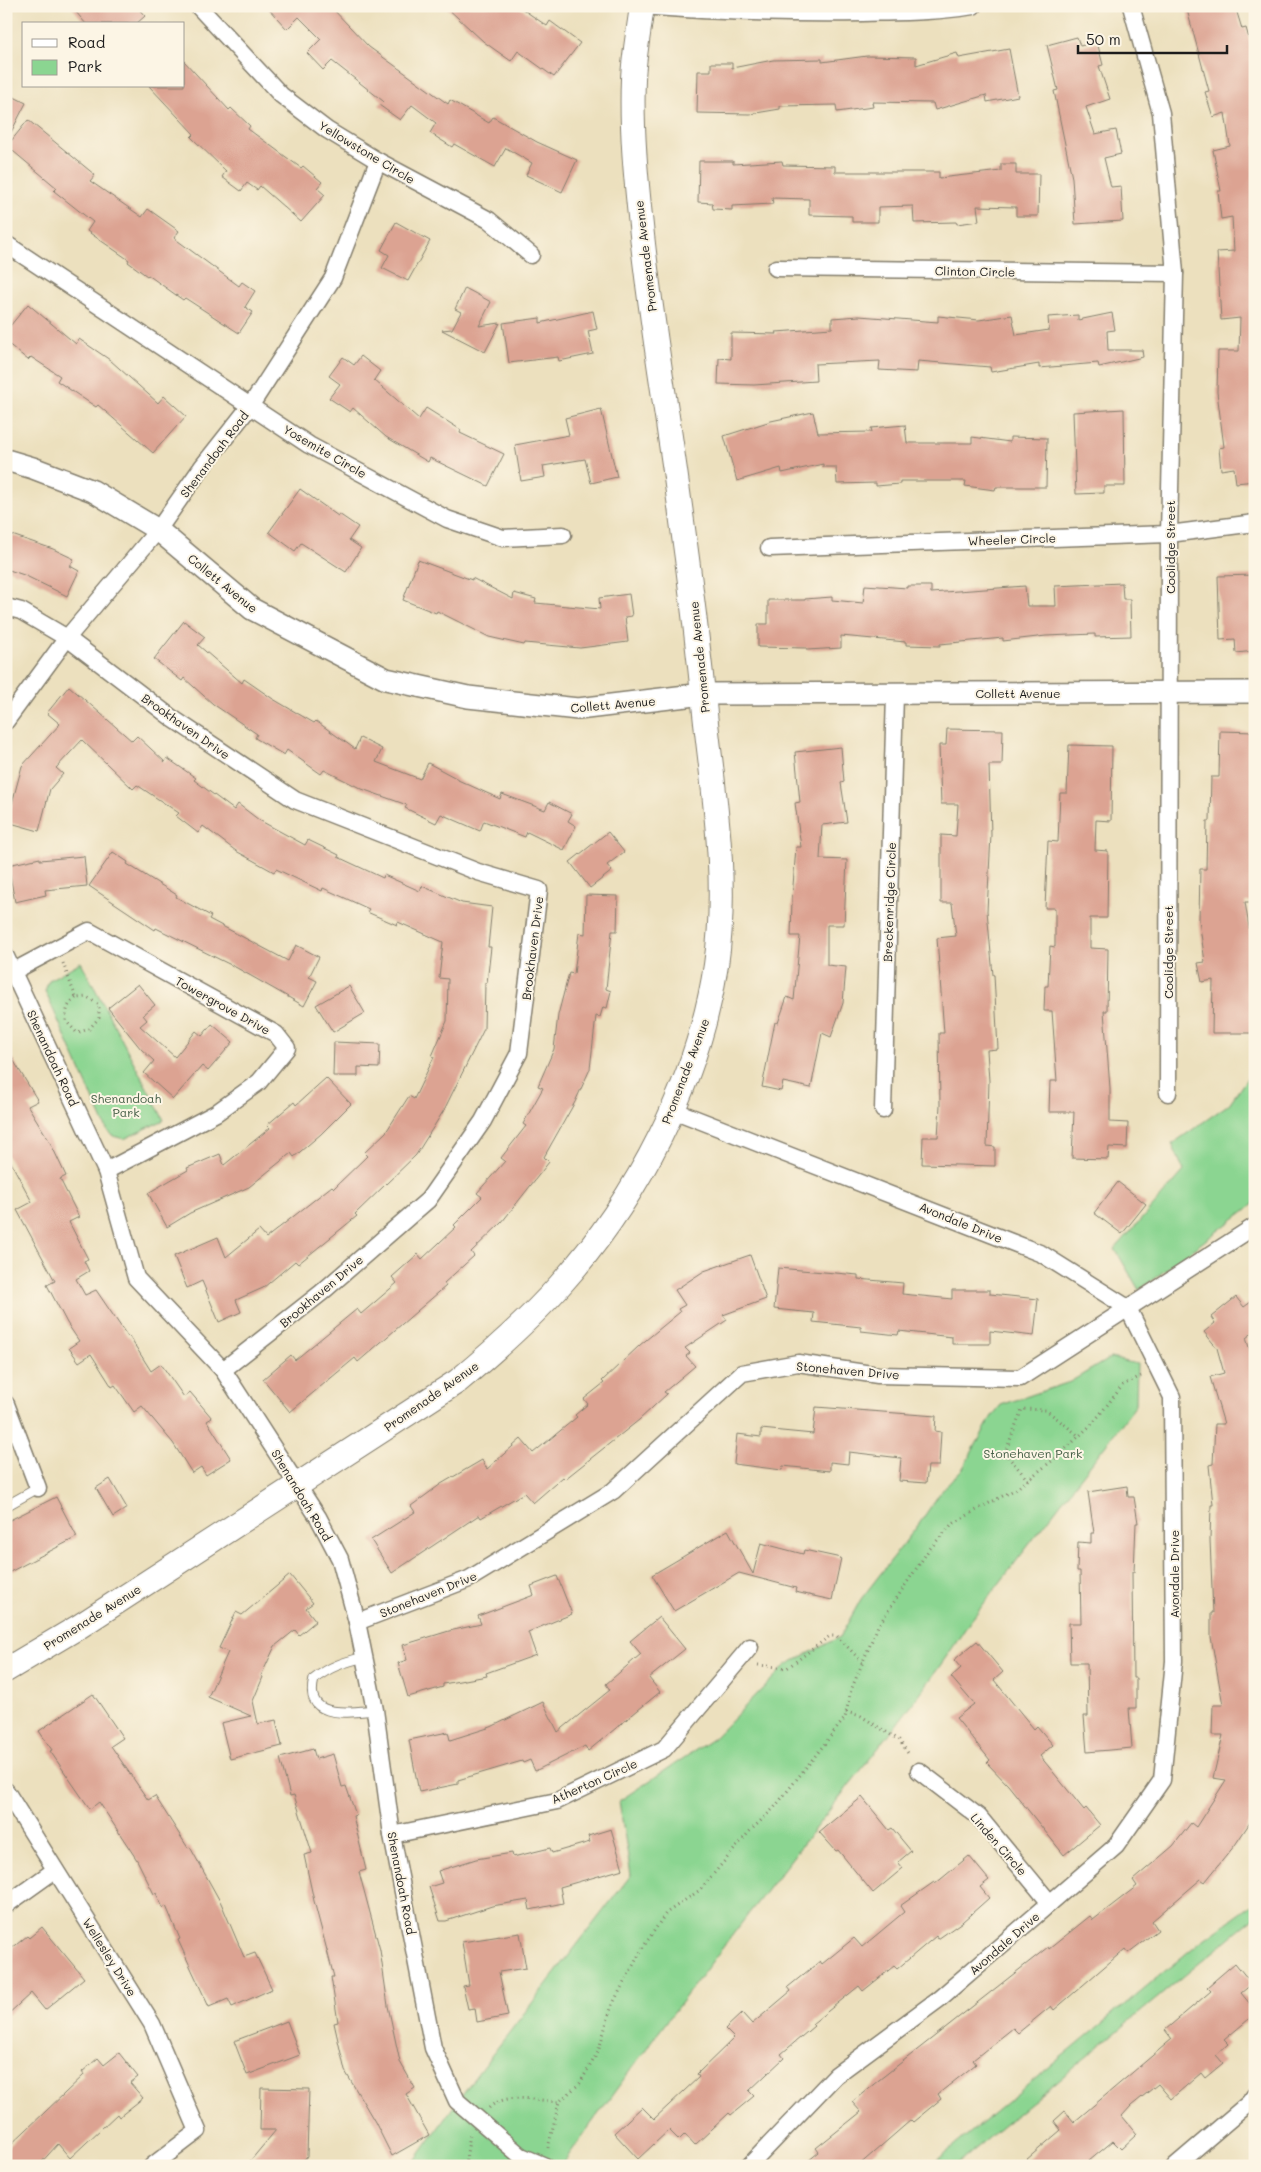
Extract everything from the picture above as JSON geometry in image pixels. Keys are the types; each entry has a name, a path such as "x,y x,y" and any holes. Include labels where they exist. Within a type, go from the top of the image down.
{"main road":[{"name":"Promenade Avenue","path":"6,1670 80,1626 458,1381 496,1350 561,1284 588,1250 634,1185 673,1110 699,1040 709,1002 720,927 721,891 717,818 688,559 649,297 634,161 633,78 642,6"}],"street":[{"name":"Yellowstone Circle","path":"198,6 281,95 327,130 378,161 489,220 531,255"},
{"path":"642,6 709,12 782,15 946,11 973,6"},
{"name":"Coolidge Street","path":"1131,6 1161,113 1175,273 1169,534 1168,1093"},
{"name":"Shenandoah Road","path":"6,721 67,638 158,530 202,467 251,405 333,278 378,161"},
{"name":"Yosemite Circle","path":"6,244 309,445 448,519 503,538 563,535"},
{"name":"Clinton Circle","path":"776,268 1175,273"},
{"name":"Collett Avenue","path":"6,460 34,468 92,491 158,530 252,609 386,679 468,698 578,709 703,694 1255,692"},
{"name":"Wheeler Circle","path":"769,548 1169,534 1255,523"},
{"name":"Brookhaven Drive","path":"6,607 20,611 67,638 172,718 295,800 478,872 539,890 519,1053 484,1121 428,1200 321,1293 223,1370"},
{"name":"Breckenridge Circle","path":"883,1110 895,694"},
{"name":"Towergrove Drive","path":"9,965 57,949 89,931 276,1034 287,1048 259,1082 216,1113 106,1171"},
{"name":"Shenandoah Road","path":"9,965 106,1171 136,1278 223,1370 318,1517 340,1559 365,1657 375,1710 392,1835 433,2048 457,2101 521,2156 544,2165"},
{"name":"Avondale Drive","path":"673,1110 1042,1254 1128,1308 1172,1397 1174,1660 1162,1780 1116,1846 939,1999 836,2076 749,2166"},
{"name":"Stonehaven Drive","path":"357,1622 469,1580 613,1491 742,1373 798,1363 878,1375 1020,1378 1255,1226"},
{"path":"6,1404 38,1488"},
{"name":"Atherton Circle","path":"392,1835 557,1801 664,1749 750,1647"},
{"name":"Linden Circle","path":"920,1771 979,1817 1050,1904"},
{"name":"Wellesley Drive","path":"6,1791 152,2024 198,2130 152,2166"},
{"path":"6,1905 55,1870"},
{"path":"1175,2166 1249,2103 1255,2095"}],"lane":[{"path":"6,1506 38,1488"},
{"path":"365,1657 338,1663 321,1674 314,1679 313,1691 316,1702 323,1709 330,1712 375,1710"}],"path":[{"path":"57,949 76,998"},
{"path":"87,997 99,1005 100,1018 89,1029 77,1033 66,1021 69,1003 76,998 87,997"},
{"path":"544,2165 559,2102 580,2083 598,2052 612,2005 642,1949 666,1913 700,1890 749,1832 774,1808 845,1718 851,1690 878,1626 928,1551 951,1525 1016,1489 1028,1480 1093,1423 1123,1385 1158,1369"},
{"path":"1028,1480 1005,1452 1022,1409 1046,1410 1079,1436"},
{"path":"737,1662 787,1668 830,1636 837,1636 863,1663"},
{"path":"846,1712 861,1716 899,1740 920,1771"}],"green space":[{"name":"Shenandoah Park","path":"81,962 164,1120 124,1139 113,1136 107,1130 45,991 49,980"},
{"path":"1255,1067 1255,1203 1139,1290 1115,1249 1184,1171 1172,1144 1229,1104"},
{"name":"Stonehaven Park","path":"1110,1358 1137,1364 1136,1405 969,1623 893,1729 685,1997 561,2166 411,2166 474,2078 631,1875 619,1801 714,1738 786,1665 840,1637 861,1599 919,1524 940,1493 963,1468 992,1416 1001,1405 1070,1382"},
{"path":"1255,1902 1255,1917 955,2166 930,2166 1200,1942"}],"building":[{"path":"71,6 136,6 145,16 138,22 84,22"},
{"path":"266,6 330,6 369,47 448,104 450,100 489,123 493,117 537,142 577,160 562,192 526,175 532,163 506,148 495,167 454,144 452,147 430,133 436,123 412,105 400,120 379,105 383,101 332,61 323,70 307,53 321,39 299,17 287,29"},
{"path":"445,6 518,6 547,26 550,21 580,43 554,77 518,51 511,61 484,42"},
{"path":"1186,6 1235,6 1242,29 1246,28 1255,59 1255,481 1236,483 1234,468 1221,470 1219,448 1224,447 1217,392 1218,351 1239,351 1240,318 1221,320 1217,252 1234,251 1232,217 1221,219 1218,191 1221,191 1213,150 1230,146 1225,113 1213,117 1205,92 1209,91"},
{"path":"1077,37 1080,46 1097,42 1103,65 1099,66 1110,99 1086,107 1095,134 1116,130 1121,154 1104,158 1111,187 1121,186 1123,221 1075,224 1072,178 1054,91 1058,90 1047,45"},
{"path":"1009,49 1018,96 987,102 986,95 935,110 933,103 872,102 873,107 837,112 836,105 780,106 780,109 750,114 697,113 698,71 711,71 711,63 732,63 732,68 773,60 822,59 822,62 867,56 916,57 916,65 957,53 959,58"},
{"path":"185,62 229,110 231,108 250,126 248,129 301,168 303,166 322,182 317,188 325,195 301,222 260,186 257,190 247,183 241,191 222,177 226,171 191,137 194,134 151,88 185,88"},
{"path":"6,93 26,103 6,142"},
{"path":"28,120 95,175 90,181 142,217 148,209 179,231 174,238 239,286 242,282 255,291 245,307 253,312 239,333 147,276 128,262 129,260 87,231 93,222 54,191 57,188 7,146"},
{"path":"699,161 733,161 733,164 782,161 783,165 835,166 835,172 939,172 939,178 1001,171 1001,164 1016,164 1016,174 1039,174 1038,216 1016,216 1016,207 977,206 979,221 957,224 956,222 914,223 913,206 878,207 878,222 852,222 852,216 809,215 809,199 772,198 773,204 732,206 732,210 713,209 712,203 698,202"},
{"path":"396,222 430,241 408,281 382,268 389,255 381,250"},
{"path":"465,288 491,302 479,326 500,323 485,352 442,330 452,329 461,312 455,309"},
{"path":"28,304 76,344 79,339 110,360 158,403 164,396 186,416 153,453 98,405 96,407 57,381 60,376 31,357 28,360 6,342 6,331"},
{"path":"593,311 597,329 588,331 593,354 559,361 558,357 509,363 503,323 540,318 540,323"},
{"path":"1112,313 1115,330 1107,331 1108,350 1142,350 1143,357 1099,367 1098,363 1039,368 1039,364 991,372 990,367 918,361 917,372 879,370 880,361 815,364 816,381 754,385 718,384 719,358 731,359 731,333 777,334 776,332 832,328 832,318 859,316 938,322 938,316 979,320 1012,315 1016,335 1049,330 1048,317 1078,315 1078,320"},
{"path":"361,356 380,371 374,380 419,419 426,408 461,430 460,433 504,454 488,486 430,458 428,462 386,437 353,408 350,412 329,398 340,384 329,376 343,357 354,365"},
{"path":"601,409 617,477 591,483 585,459 543,466 545,477 521,481 515,445 569,435 565,418"},
{"path":"1124,409 1125,486 1104,486 1104,493 1076,494 1073,412"},
{"path":"813,412 818,433 872,432 871,428 905,425 907,443 972,443 972,437 1010,442 1010,437 1047,438 1046,487 996,487 995,490 965,486 966,481 900,481 900,484 876,486 876,483 837,484 836,467 823,467 823,464 782,473 781,468 737,481 724,436 771,421"},
{"path":"300,489 338,516 339,514 358,527 349,540 361,548 346,572 301,543 295,551 269,532"},
{"path":"6,533 53,549 74,559 70,566 79,571 67,596 24,575 6,569"},
{"path":"418,560 472,580 472,578 513,599 514,593 536,599 535,603 600,609 599,598 629,594 632,616 625,617 628,642 580,648 525,643 524,645 489,637 437,611 436,613 403,600"},
{"path":"1255,575 1255,651 1236,653 1235,639 1220,640 1218,576"},
{"path":"1122,583 1123,599 1130,599 1131,636 1095,637 1095,634 1046,636 1003,641 1003,638 940,644 940,646 906,645 906,642 841,636 841,648 807,650 807,648 758,647 758,624 768,624 768,600 805,600 832,597 832,600 863,603 865,585 907,588 907,586 931,586 931,593 1025,586 1027,606 1056,606 1055,586"},
{"path":"184,621 205,637 198,645 242,683 244,679 314,723 316,721 355,749 360,738 382,749 376,762 420,779 428,763 458,780 500,799 502,794 545,810 549,802 572,814 568,821 576,826 564,850 527,832 525,837 484,821 480,831 441,814 436,823 405,808 407,805 362,789 324,770 321,774 287,750 284,755 255,738 257,734 213,704 184,678 182,681 154,659"},
{"path":"69,686 132,741 137,736 165,762 167,758 196,778 194,780 234,810 238,804 259,820 305,845 308,840 339,855 338,857 383,878 384,875 420,891 422,886 462,903 492,907 488,947 491,947 487,983 485,983 484,1029 444,1110 416,1155 355,1214 357,1216 298,1264 295,1261 263,1288 236,1300 241,1312 219,1322 202,1281 187,1288 174,1256 218,1237 226,1257 259,1230 266,1238 332,1186 334,1188 367,1156 364,1153 386,1132 409,1096 414,1099 434,1057 432,1056 447,1021 448,979 439,978 443,942 398,922 397,925 367,912 369,909 323,888 322,891 276,869 274,872 236,851 203,826 198,833 176,816 179,813 137,785 133,789 82,740 56,768 63,774 50,789 39,831 7,822 22,766 60,724 47,713"},
{"path":"947,729 1003,730 1002,765 989,765 991,835 987,911 994,975 998,1049 987,1050 989,1081 987,1146 995,1147 995,1166 922,1164 923,1137 938,1137 940,1105 939,1033 944,1033 937,938 956,936 952,903 941,903 941,835 956,836 958,804 941,804 939,745 946,745"},
{"path":"1220,731 1255,732 1255,902 1245,902 1255,965 1255,1033 1212,1033 1213,980 1202,982 1198,963 1205,962 1199,920 1200,869 1206,869 1207,821 1210,821 1211,777 1219,777"},
{"path":"1069,745 1112,746 1111,821 1096,820 1095,850 1108,851 1107,918 1090,918 1090,948 1108,949 1107,1011 1104,1011 1110,1088 1110,1122 1128,1123 1127,1148 1109,1147 1108,1159 1072,1158 1074,1112 1049,1112 1050,1081 1057,1081 1052,1011 1044,1011 1045,986 1048,986 1050,946 1055,947 1055,908 1045,908 1048,841 1058,842 1060,793 1067,793"},
{"path":"841,747 844,782 841,783 847,822 822,825 820,859 847,860 844,925 827,925 827,965 846,967 843,1003 831,1037 822,1033 811,1088 783,1082 781,1091 762,1087 775,1022 778,1023 787,997 794,1000 800,936 791,936 792,899 796,847 801,847 795,803 800,802 795,752"},
{"path":"608,832 624,852 607,865 612,871 590,888 570,862"},
{"path":"113,852 128,862 127,864 177,895 176,897 211,916 209,919 288,961 296,945 319,957 309,977 317,981 304,1006 237,968 156,928 155,930 89,886"},
{"path":"84,856 87,886 45,890 46,895 15,902 8,865 40,858 40,860"},
{"path":"586,895 618,896 617,931 612,931 606,989 611,991 607,1008 603,1007 600,1017 596,1016 590,1069 575,1102 544,1157 549,1162 502,1222 471,1252 474,1256 444,1283 446,1286 358,1362 355,1358 290,1412 263,1379 291,1355 295,1360 357,1309 361,1314 397,1283 392,1277 418,1254 422,1259 456,1227 454,1225 482,1197 477,1193 505,1161 501,1158 526,1126 523,1124 543,1088 538,1086 554,1049 558,1015 569,973 574,974 579,933 585,934"},
{"path":"138,984 155,1005 143,1015 147,1020 140,1026 175,1057 196,1031 202,1036 212,1024 233,1042 208,1071 202,1066 173,1099 144,1073 154,1061 141,1049 108,1008"},
{"path":"349,986 365,1013 333,1032 316,1005"},
{"path":"334,1042 380,1044 379,1068 358,1067 358,1076 333,1076"},
{"path":"6,1048 38,1101 28,1106 50,1142 66,1176 60,1179 79,1217 69,1222 88,1259 84,1261 89,1271 76,1279 85,1295 96,1290 151,1371 161,1364 184,1397 190,1392 212,1418 207,1421 231,1459 206,1475 201,1467 192,1473 173,1443 142,1406 134,1412 115,1385 112,1387 91,1354 79,1362 69,1348 79,1341 47,1285 55,1281 17,1210 32,1202 6,1153"},
{"path":"326,1078 351,1104 321,1134 294,1157 291,1153 249,1187 190,1213 167,1227 148,1193 188,1170 187,1168 220,1154 224,1165 270,1128 267,1125 294,1102 296,1105"},
{"path":"1118,1182 1146,1204 1122,1234 1094,1213"},
{"path":"750,1255 766,1299 723,1315 727,1320 685,1348 690,1353 686,1356 695,1366 664,1392 667,1394 639,1420 565,1479 563,1477 533,1503 524,1493 481,1518 479,1515 392,1573 371,1540 415,1512 411,1506 441,1484 482,1460 487,1469 521,1439 533,1453 577,1417 575,1415 588,1404 584,1399 604,1383 602,1381 640,1345 680,1312 678,1309 685,1305 675,1290 704,1271"},
{"path":"778,1268 858,1275 858,1279 903,1283 902,1294 952,1299 952,1290 990,1290 990,1294 1038,1299 1034,1336 990,1331 990,1344 952,1344 952,1337 899,1331 898,1335 861,1331 861,1327 813,1322 814,1313 774,1309"},
{"path":"1236,1297 1244,1307 1255,1299 1255,1331 1246,1338 1255,1366 1255,1815 1235,1845 1205,1882 1201,1879 1152,1921 1158,1930 1128,1953 1125,1949 1054,2010 1051,2006 1018,2033 1013,2028 973,2060 976,2064 938,2094 941,2099 913,2122 911,2120 858,2166 802,2166 819,2152 816,2148 861,2112 852,2102 1048,1947 1049,1949 1090,1916 1093,1920 1137,1886 1133,1880 1173,1846 1191,1823 1196,1827 1226,1780 1213,1778 1223,1735 1212,1735 1213,1705 1223,1705 1211,1637 1211,1613 1213,1613 1210,1540 1211,1505 1213,1505 1209,1465 1213,1464 1215,1424 1224,1424 1210,1377 1224,1373 1217,1348 1204,1332 1215,1323 1211,1317"},
{"path":"816,1407 936,1416 935,1431 941,1432 939,1466 928,1466 926,1483 899,1481 901,1458 849,1452 848,1464 830,1462 830,1471 783,1466 782,1470 734,1464 737,1434 761,1437 761,1429 813,1434"},
{"path":"110,1479 127,1508 113,1517 96,1488"},
{"path":"1127,1486 1128,1497 1134,1497 1138,1523 1136,1523 1134,1572 1132,1572 1133,1678 1136,1678 1136,1708 1129,1708 1132,1748 1087,1752 1084,1716 1088,1716 1087,1663 1070,1663 1069,1623 1081,1623 1080,1571 1077,1571 1078,1542 1091,1543 1091,1533 1094,1533 1088,1492"},
{"path":"56,1497 77,1537 6,1574 6,1522"},
{"path":"728,1530 753,1574 761,1543 803,1554 804,1550 841,1558 832,1600 795,1592 796,1588 739,1573 674,1611 652,1575"},
{"path":"290,1575 313,1603 306,1608 316,1621 299,1635 295,1630 275,1646 261,1676 263,1677 253,1701 258,1724 276,1720 282,1746 230,1759 221,1723 251,1716 208,1697 228,1652 219,1648 236,1612 242,1615"},
{"path":"557,1576 572,1614 528,1632 536,1655 486,1673 487,1676 443,1684 443,1687 408,1697 398,1663 407,1660 403,1645 449,1631 481,1624 478,1616 534,1595 531,1586"},
{"path":"659,1617 685,1649 649,1678 660,1692 588,1751 585,1746 535,1771 530,1760 523,1763 522,1761 458,1780 458,1784 419,1792 409,1740 448,1732 450,1740 491,1727 543,1702 558,1732 610,1690 606,1684 641,1654 630,1641"},
{"path":"977,1641 1003,1672 994,1680 1034,1729 1037,1726 1053,1745 1040,1756 1084,1810 1086,1808 1100,1825 1064,1855 1008,1785 987,1763 990,1760 956,1718 974,1704 951,1677 961,1668 954,1660"},
{"path":"93,1694 123,1738 111,1746 148,1800 155,1796 188,1848 190,1847 221,1903 244,1957 255,1953 272,1989 232,2007 228,1999 209,2007 178,1940 180,1939 166,1906 163,1908 137,1860 99,1802 90,1809 50,1751 52,1750 39,1731"},
{"path":"313,1749 316,1759 333,1754 342,1787 346,1786 356,1815 353,1816 366,1870 359,1872 380,1950 388,2006 400,2062 415,2088 406,2094 429,2135 392,2156 375,2122 345,2071 334,2023 338,2022 331,1977 334,1977 304,1855 312,1853 294,1795 290,1796 280,1758"},
{"path":"862,1797 889,1830 892,1828 911,1851 898,1862 903,1868 873,1893 838,1850 836,1851 819,1832"},
{"path":"611,1829 623,1869 560,1887 563,1903 530,1910 528,1900 492,1906 446,1921 440,1921 429,1887 442,1883 438,1871 476,1859 512,1853 513,1857 550,1848 552,1853 590,1842 588,1836"},
{"path":"969,1856 989,1880 980,1887 989,1898 962,1922 938,1939 936,1936 897,1969 894,1966 863,1991 859,1986 812,2024 814,2026 781,2054 784,2058 749,2091 754,2096 731,2115 729,2113 695,2145 685,2134 679,2140 669,2130 638,2159 614,2133 642,2107 654,2119 699,2077 697,2074 734,2038 725,2029 742,2013 752,2024 791,1991 788,1987 820,1961 822,1964 854,1938 862,1947 904,1912 900,1906 934,1882 935,1884"},
{"path":"42,1927 84,1978 45,2010 31,1993 6,2016 6,1953"},
{"path":"520,1933 526,1968 499,1972 508,2016 477,2022 475,2008 468,2009 463,1986 469,1985 462,1942"},
{"path":"1235,1963 1252,1984 1241,1993 1255,2010 1255,2014 1224,2040 1228,2044 1216,2055 1223,2063 1205,2078 1201,2073 1171,2099 1158,2084 1131,2106 1122,2116 1137,2134 1121,2149 1113,2141 1083,2166 1019,2166 1061,2130 1054,2121 1065,2111 1074,2122 1172,2039 1165,2030 1211,1991 1207,1987"},
{"path":"287,2021 300,2055 247,2075 234,2041"},
{"path":"119,2053 138,2077 130,2083 143,2098 119,2117 117,2114 70,2158 58,2144 38,2166 6,2166 6,2149 84,2075 82,2072 98,2058 104,2065"},
{"path":"261,2088 309,2089 307,2156 299,2166 246,2166 276,2130 260,2130"}]}
